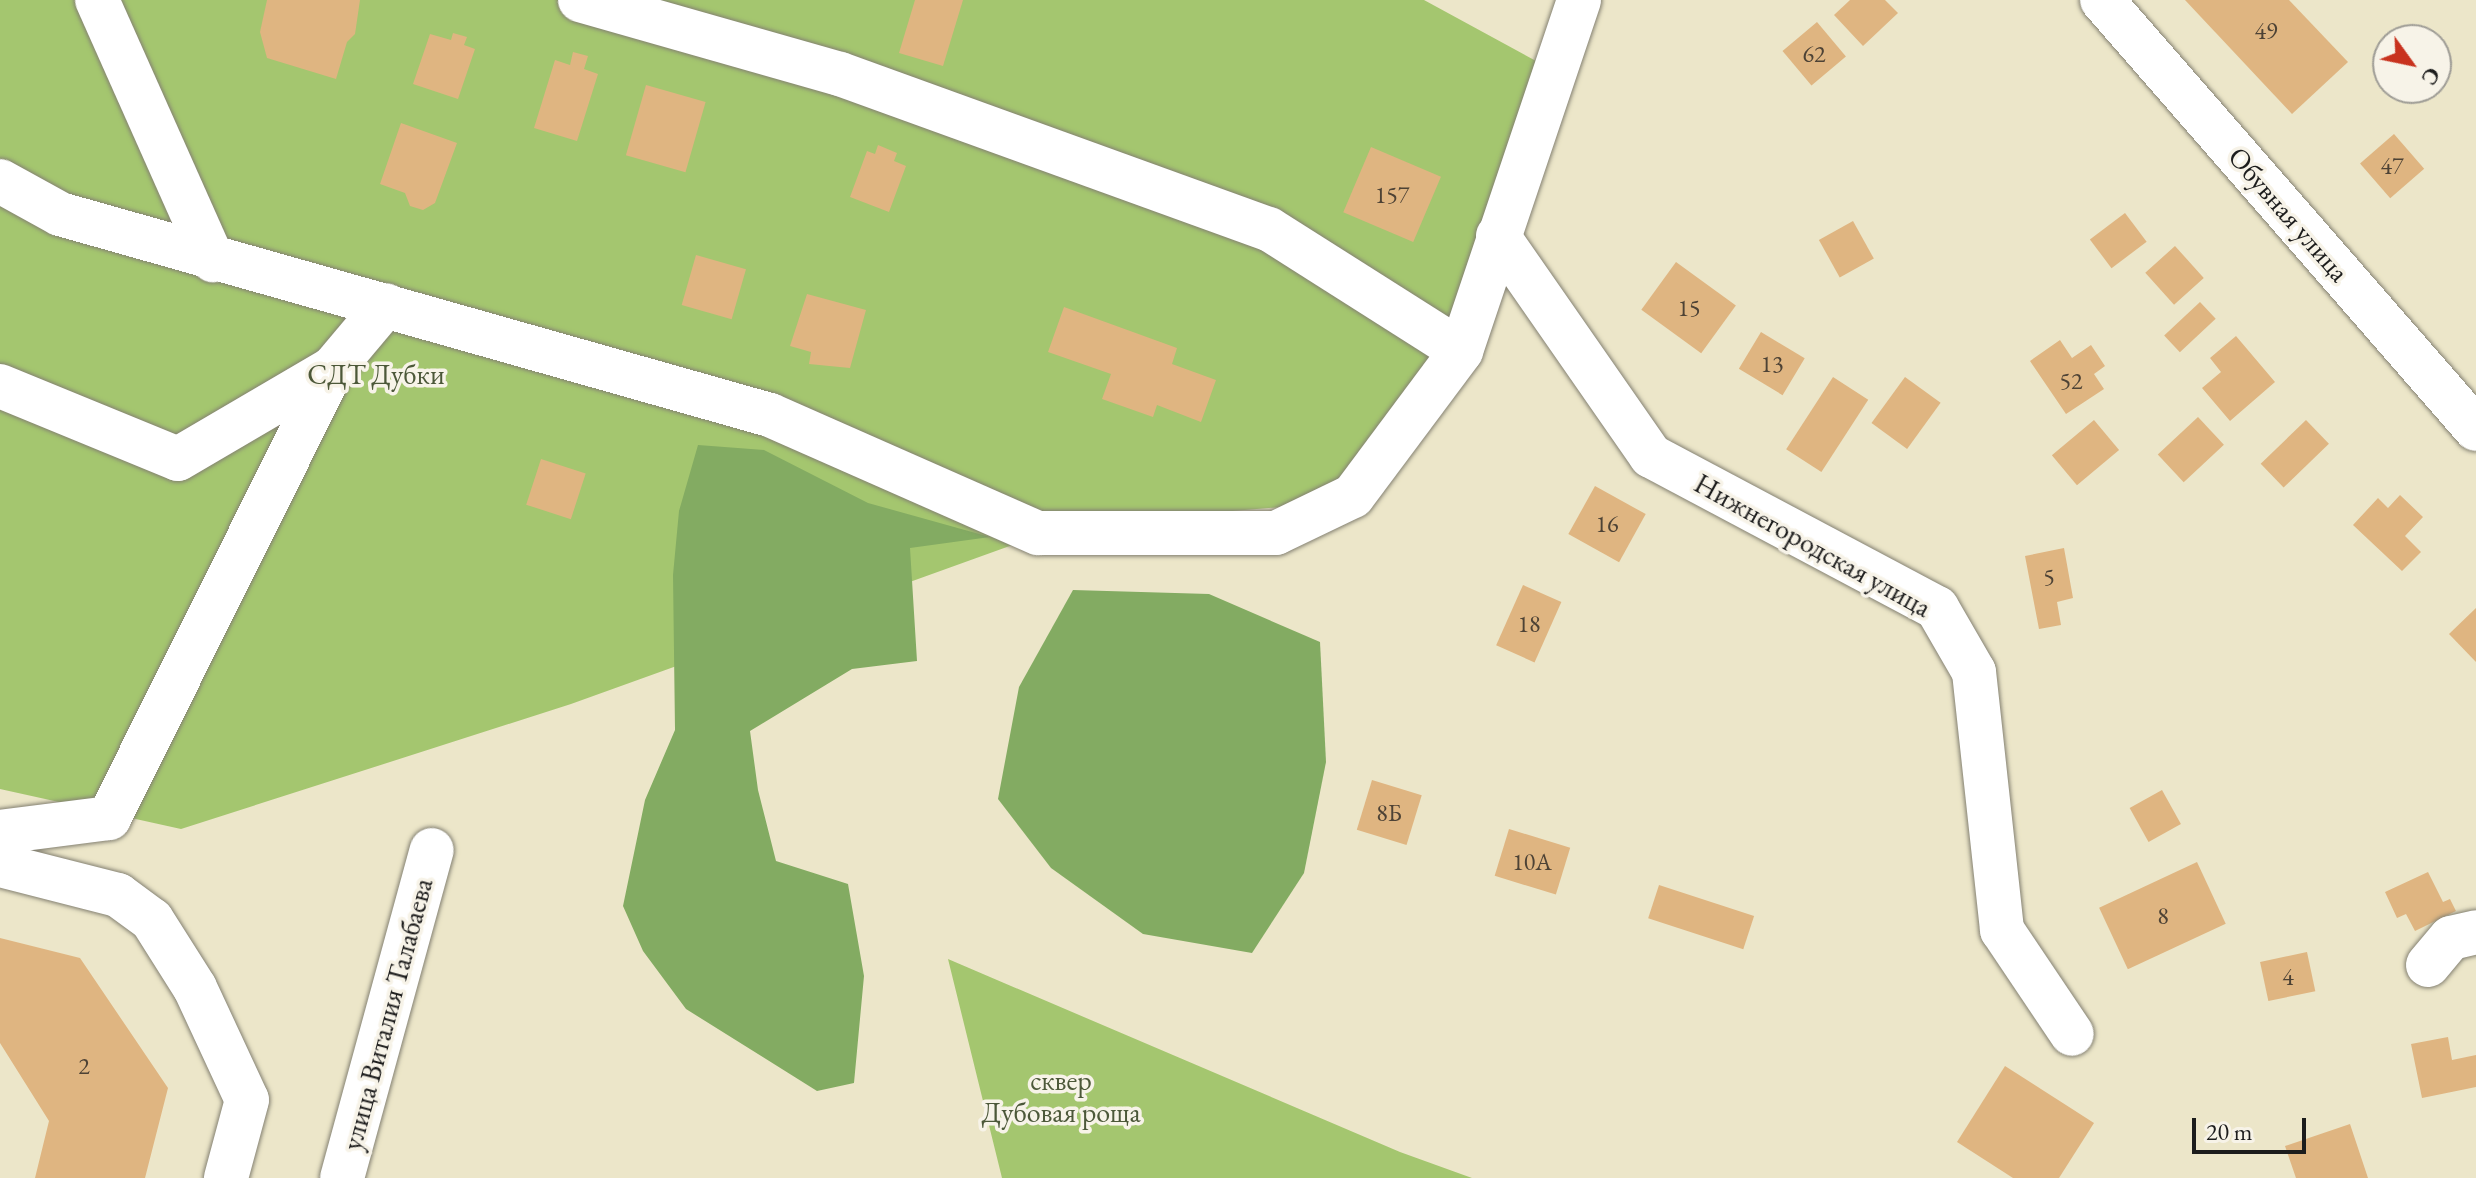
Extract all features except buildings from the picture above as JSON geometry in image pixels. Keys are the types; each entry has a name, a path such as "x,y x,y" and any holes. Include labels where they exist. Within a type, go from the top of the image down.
{"street":[{"path":"97,0 213,260"},
{"path":"580,0 840,74 1269,229 1461,351"},
{"path":"0,181 60,214 213,260 386,305 770,415 1038,533 1276,533 1353,496 1461,351 1579,0"},
{"name":"Обувная улица","path":"2102,0 2476,429"},
{"name":"Нижнегородская улица","path":"1498,236 1651,456 1937,608 1974,672 2002,930 2072,1034"},
{"path":"0,832 109,818 333,368 386,305"},
{"path":"0,386 178,459 333,368"},
{"name":"улица Виталия Талабаева","path":"342,1178 432,850"},
{"path":"0,865 118,895 152,920 195,988 247,1100 226,1178"},
{"path":"2428,965 2451,938 2476,932"}],"green space":[{"name":"СДТ Дубки","path":"0,0 1424,0 1536,61 1444,356 1319,504 1071,524 571,704 181,829 0,789"},
{"path":"698,445 764,450 868,503 990,537 910,548 917,661 852,669 750,731 758,790 776,861 848,884 864,976 854,1083 817,1091 686,1009 643,951 623,906 645,800 675,730 673,575 679,511"},
{"path":"1073,590 1209,594 1320,642 1326,762 1304,873 1252,953 1143,934 1051,868 998,799 1019,687"},
{"name":"сквер Дубовая роща","path":"948,959 1400,1152 1472,1178 1002,1178"}]}
